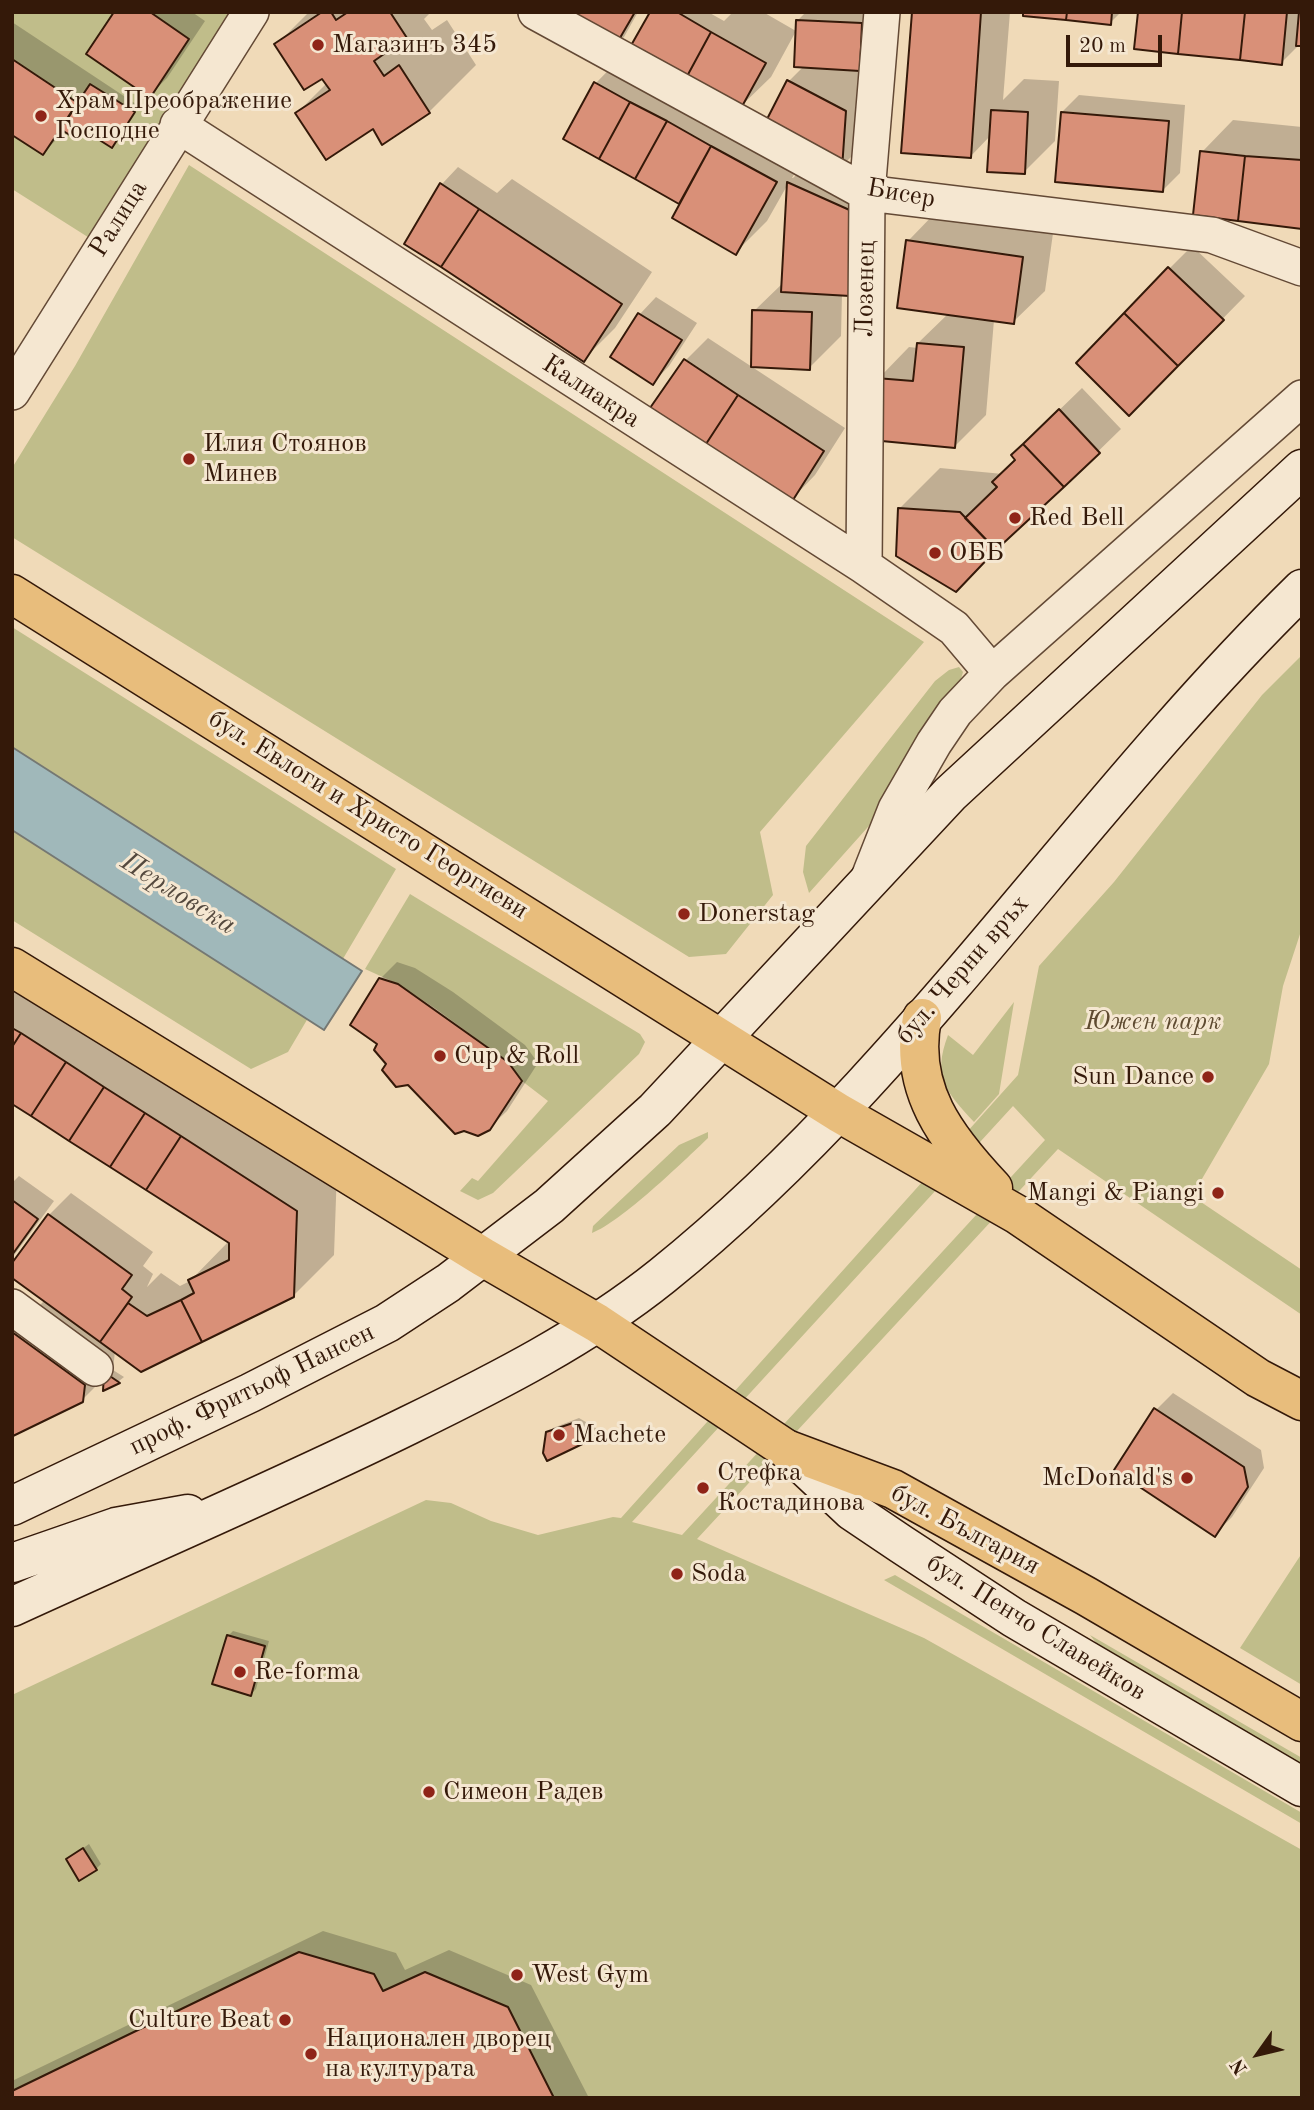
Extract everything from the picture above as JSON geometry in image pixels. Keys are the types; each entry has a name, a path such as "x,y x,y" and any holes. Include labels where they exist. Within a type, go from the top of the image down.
{"main road":[{"path":"12,967 483,1257 549,1206 655,1110 950,794 1302,469"},
{"name":"бул. Черни връх","path":"597,1323 658,1279 730,1220 839,1113 1173,725 1302,589"},
{"name":"бул. Евлоги и Христо Георгиеви","path":"12,594 723,1038"},
{"path":"922,1018 917,1045 919,1068 940,1120 961,1154 1018,1215"},
{"path":"723,1038 839,1113 1018,1215 1258,1378 1302,1415"},
{"name":"бул. България","path":"483,1257 597,1323 786,1449 893,1489 1086,1595 1302,1722"},
{"name":"проф. Фритьоф Нансен","path":"12,1506 329,1354 387,1323 483,1257"},
{"path":"12,1606 244,1504 494,1383 597,1323"},
{"path":"1258,1378 1302,1401"},
{"name":"бул. Пенчо Славейков","path":"786,1449 852,1511 901,1544 1014,1618 1302,1787"},
{"path":"12,1563 57,1545 116,1527 244,1504"}],"street":[{"name":"Ралица","path":"12,392 251,12"},
{"name":"Бисер","path":"536,12 867,192 1212,235 1302,268"},
{"name":"Лозенец","path":"864,566 867,192 882,12"},
{"name":"Калиакра","path":"178,125 864,566 954,628 992,673"},
{"path":"865,886 896,809 955,712 992,673 1302,398"},
{"path":"12,1307 95,1368"}],"green space":[{"path":"12,12 234,12 91,239 12,189"},
{"path":"189,165 924,642 760,832 773,895 726,954 689,957 12,537 12,468 75,366"},
{"path":"12,627 396,869 288,1052 251,1069 12,920"},
{"name":"Южен парк","path":"1302,655 1302,928 1283,986 1269,1064 1192,1196 1302,1270 1302,1315 1058,1149 697,1539 924,1638 1302,1850 1302,2098 12,2098 12,1695 426,1500 451,1503 491,1521 538,1535 613,1517 621,1518 1018,1075 1039,966 1114,882 1262,695","holes":["1013,1106 1045,1140 682,1535 632,1522"]},
{"path":"959,667 963,672 960,682 876,818 809,893 803,872 806,846 935,681 949,670"},
{"path":"410,894 640,1034 645,1042 639,1054 493,1193 478,1200 460,1191 472,1178 478,1181 548,1101 522,1081 508,1062 436,1009 398,984 365,969"},
{"path":"1014,1002 999,1094 974,1122 944,1083 941,1062 948,1035 973,1055"},
{"path":"708,1132 708,1138 652,1190 619,1217 592,1233 593,1226 679,1145"},
{"path":"1302,1553 1302,1685 1240,1648"},
{"path":"895,1575 1302,1813 1302,1824 884,1580"},
{"path":"1090,1635 1302,1758 1302,1777 1100,1648"}],"water":[{"name":"Перловска","path":"12,747 362,971 324,1030 12,830"}],"building":[{"path":"114,12 150,12 189,39 150,98 86,54"},
{"path":"322,12 331,12 336,20 348,12 390,12 407,38 374,61 384,76 399,65 430,113 382,145 373,129 326,160 295,113 330,90 322,79 304,90 274,44"},
{"path":"561,12 635,12 613,50"},
{"path":"650,12 677,12 711,32 685,80 629,49"},
{"path":"912,12 981,12 971,158 901,153"},
{"path":"1023,12 1067,12 1066,20 1023,16"},
{"path":"1067,12 1112,12 1111,25 1066,20"},
{"path":"1138,12 1182,12 1178,54 1134,49"},
{"path":"1182,12 1245,12 1240,60 1178,54"},
{"path":"1245,12 1287,12 1282,65 1240,60"},
{"path":"1299,12 1302,12 1302,46 1296,46"},
{"path":"796,20 862,23 860,71 794,67"},
{"path":"711,32 766,63 740,110 685,80"},
{"name":"Храм Преображение Господне","path":"12,59 78,103 43,155 12,135"},
{"path":"787,80 846,111 842,169 763,127"},
{"path":"594,82 630,102 599,159 563,139"},
{"path":"90,84 135,112 112,148 79,127 73,137 60,129"},
{"path":"630,102 667,121 635,179 599,159"},
{"path":"991,110 1028,112 1025,174 987,172"},
{"path":"1061,112 1169,121 1163,192 1055,182"},
{"path":"667,121 711,146 679,204 635,179"},
{"path":"711,146 777,182 736,255 672,218"},
{"path":"1200,151 1245,156 1238,221 1193,215"},
{"path":"1245,156 1302,160 1302,229 1238,221"},
{"path":"787,182 854,212 850,296 781,292"},
{"path":"440,183 479,209 441,267 404,244"},
{"path":"479,209 622,304 584,362 441,267"},
{"path":"906,240 1023,257 1014,324 897,308"},
{"path":"1168,267 1224,320 1178,366 1124,313"},
{"path":"752,310 812,312 810,370 751,367"},
{"path":"638,313 682,340 653,385 610,357"},
{"path":"1124,313 1178,366 1129,416 1076,363"},
{"path":"917,343 964,347 955,448 871,440 876,378 913,381"},
{"path":"684,359 738,395 706,444 650,408"},
{"path":"738,395 824,451 793,500 706,444"},
{"path":"1059,409 1100,453 1064,487 1023,444"},
{"path":"1023,444 1064,487 996,550 965,518 997,487 992,482 1015,460 1011,455"},
{"path":"898,508 960,512 996,550 956,592 896,556"},
{"name":"Cup & Roll","path":"379,978 398,984 508,1062 522,1081 490,1130 478,1136 464,1131 455,1134 408,1085 396,1087 382,1070 386,1064 374,1050 377,1044 350,1025"},
{"path":"12,1028 21,1033 12,1047"},
{"path":"21,1033 66,1062 31,1116 12,1104 12,1047"},
{"path":"66,1062 104,1087 69,1141 31,1116"},
{"path":"104,1087 145,1113 110,1167 69,1141"},
{"path":"145,1113 181,1136 146,1190 110,1167"},
{"path":"181,1136 297,1211 294,1297 202,1342 181,1300 194,1293 188,1280 229,1260 229,1243 146,1190"},
{"path":"12,1200 38,1219 12,1255"},
{"path":"48,1214 132,1275 122,1289 132,1297 100,1342 12,1278 12,1263"},
{"path":"181,1300 202,1342 141,1372 100,1342 128,1303 147,1316"},
{"path":"12,1332 85,1385 83,1402 13,1436"},
{"path":"104,1372 120,1383 103,1391"},
{"name":"McDonald's","path":"1154,1408 1244,1467 1248,1487 1215,1537 1114,1470"},
{"path":"573,1423 597,1437 547,1461 543,1453 546,1432"},
{"path":"227,1635 265,1646 251,1696 212,1684"},
{"path":"83,1848 97,1870 79,1881 66,1859"},
{"name":"Национален дворец на културата","path":"299,1952 374,1974 383,1991 425,1972 508,2007 554,2098 12,2098 12,2091"}],"place":[{"name":"Магазинъ 345","path":"318,45"},
{"name":"Храм Преображение Господне","path":"41,116"},
{"name":"Илия Стоянов Минев","path":"189,459"},
{"name":"Red Bell","path":"1015,518"},
{"name":"ОББ","path":"935,553"},
{"name":"Donerstag","path":"684,914"},
{"name":"Cup & Roll","path":"440,1056"},
{"name":"Sun Dance","path":"1208,1077"},
{"name":"Mangi & Piangi","path":"1218,1193"},
{"name":"Machete","path":"559,1435"},
{"name":"McDonald's","path":"1187,1478"},
{"name":"Стефка Костадинова","path":"703,1488"},
{"name":"Soda","path":"677,1574"},
{"name":"Re-forma","path":"240,1672"},
{"name":"Симеон Радев","path":"429,1792"},
{"name":"West Gym","path":"517,1975"},
{"name":"Culture Beat","path":"285,2020"},
{"name":"Национален дворец на културата","path":"311,2054"}]}
